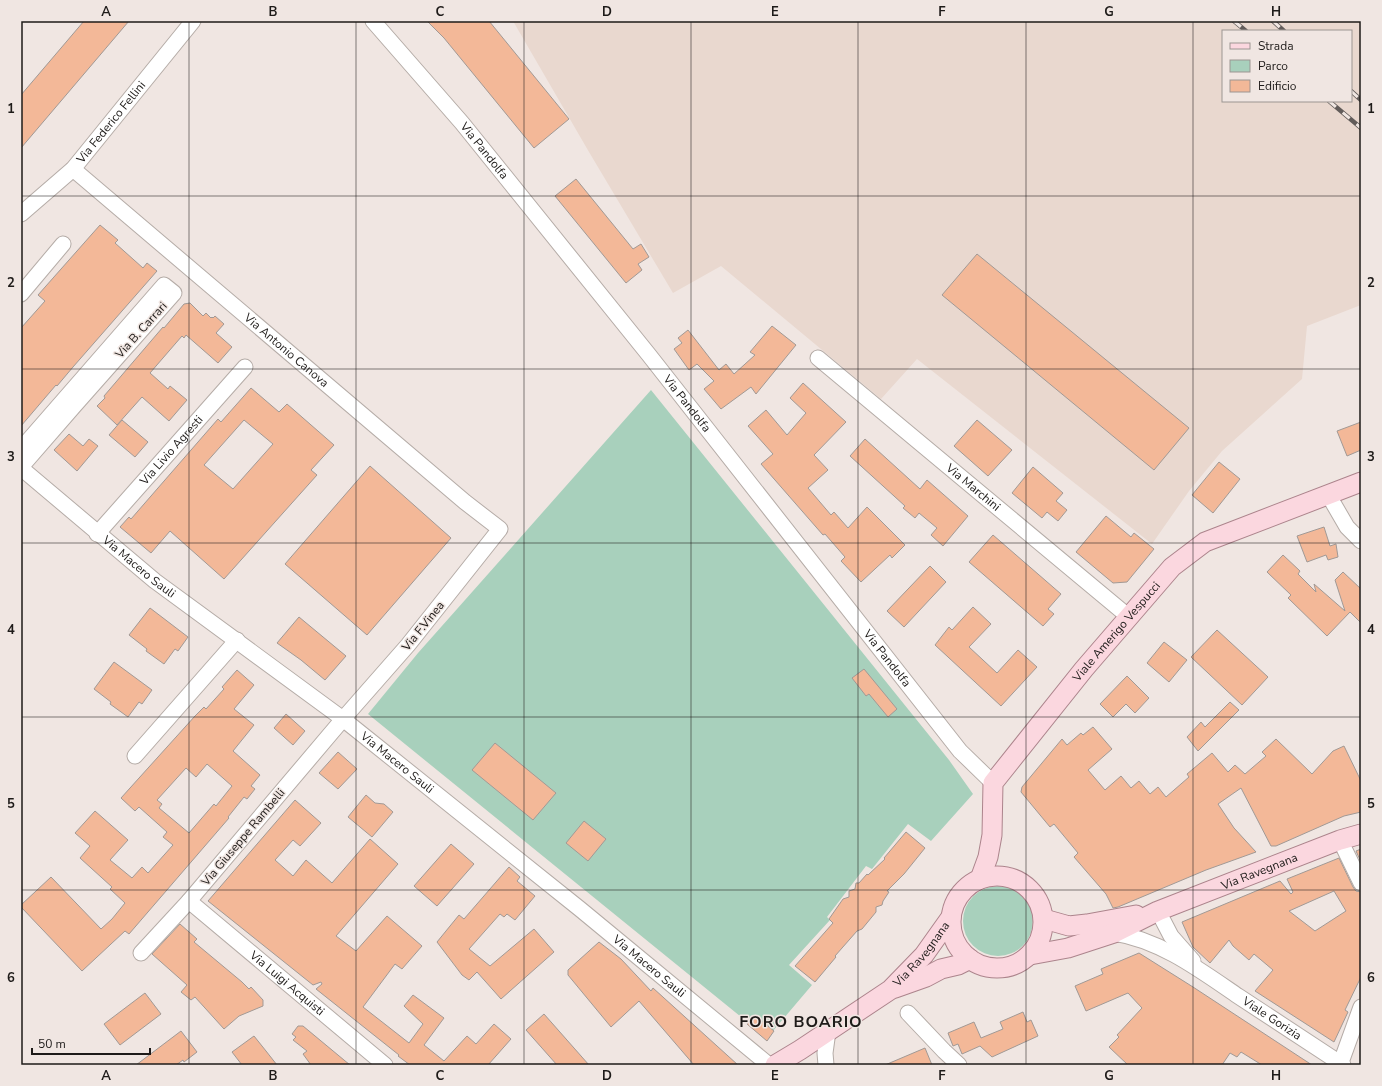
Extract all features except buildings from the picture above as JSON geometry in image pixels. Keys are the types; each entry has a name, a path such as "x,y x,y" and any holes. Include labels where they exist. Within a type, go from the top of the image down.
{"main road":[{"name":"Viale Amerigo Vespucci","path":"993,783 1129,616 1172,567 1205,542 1329,496 1361,482"},
{"path":"980,879 988,857 992,835 993,783"},
{"name":"Via Ravegnana","path":"1030,955 1068,948 1114,933 1158,911 1340,840 1361,834"},
{"path":"998,876 1009,878 1020,882 1029,888 1036,897 1041,907 1044,919 1043,932 1038,944 1030,955 1022,962 1001,968 990,968 980,965 970,960 961,951 955,941 951,917 955,903 970,885 980,879 998,876"},
{"name":"Via Ravegnana","path":"1044,919 1069,926 1158,911"},
{"name":"Via Ravegnana","path":"775,1065 890,990 924,955 951,917"},
{"name":"Via Ravegnana","path":"890,990 926,977 941,969 958,965 970,960"}],"street":[{"name":"Via Federico Fellini","path":"21,214 73,169 193,21"},
{"name":"Via Pandolfa","path":"373,23 462,124 649,355 960,751 993,783"},
{"name":"Via Antonio Canova","path":"73,169 465,502 500,529"},
{"path":"22,292 63,244"},
{"name":"Via B. Carrari","path":"21,449 164,285 174,293 21,468"},
{"name":"Via Marchini","path":"818,358 1129,616"},
{"name":"Via Livio Agresti","path":"98,534 245,367"},
{"name":"Via Macero Sauli","path":"21,468 155,581 343,719 580,909 769,1065"},
{"path":"1329,496 1347,528 1361,541"},
{"name":"Via F.Vinea","path":"343,719 408,645 500,529"},
{"path":"135,756 237,640"},
{"name":"Via Giuseppe Rambelli","path":"141,953 189,900 343,719"},
{"path":"1340,840 1361,883"},
{"name":"Via Luigi Acquisti","path":"189,900 385,1065"},
{"name":"Viale Gorizia","path":"1158,911 1171,936 1201,971"},
{"name":"Viale Gorizia","path":"1114,933 1127,935 1158,946 1201,971 1341,1065"},
{"path":"1341,1065 1361,1007"},
{"path":"908,1013 959,1065"},
{"path":"826,1065 825,1053 828,1031"}],"shaded area":[{"path":"513,21 1361,21 1361,305 1307,326 1302,379 1222,451 1189,491 1152,544 917,359 881,399 721,266 673,293"}],"green space":[{"path":"651,390 949,760 973,794 931,841 908,824 872,869 866,866 827,917 830,920 789,965 812,985 767,1038 368,714 418,653"},
{"path":"998,886 1011,889 1023,896 1030,908 1033,921 1030,934 1023,946 1011,953 998,956 985,953 973,946 966,934 963,921 966,908 973,896 985,889"}],"railway":[{"path":"1234,21 1245,30"},
{"path":"1273,21 1283,30"},
{"path":"1352,92 1361,100"},
{"path":"1330,102 1361,128"}],"district":[{"name":"FORO BOARIO","path":"801,1022"}]}
